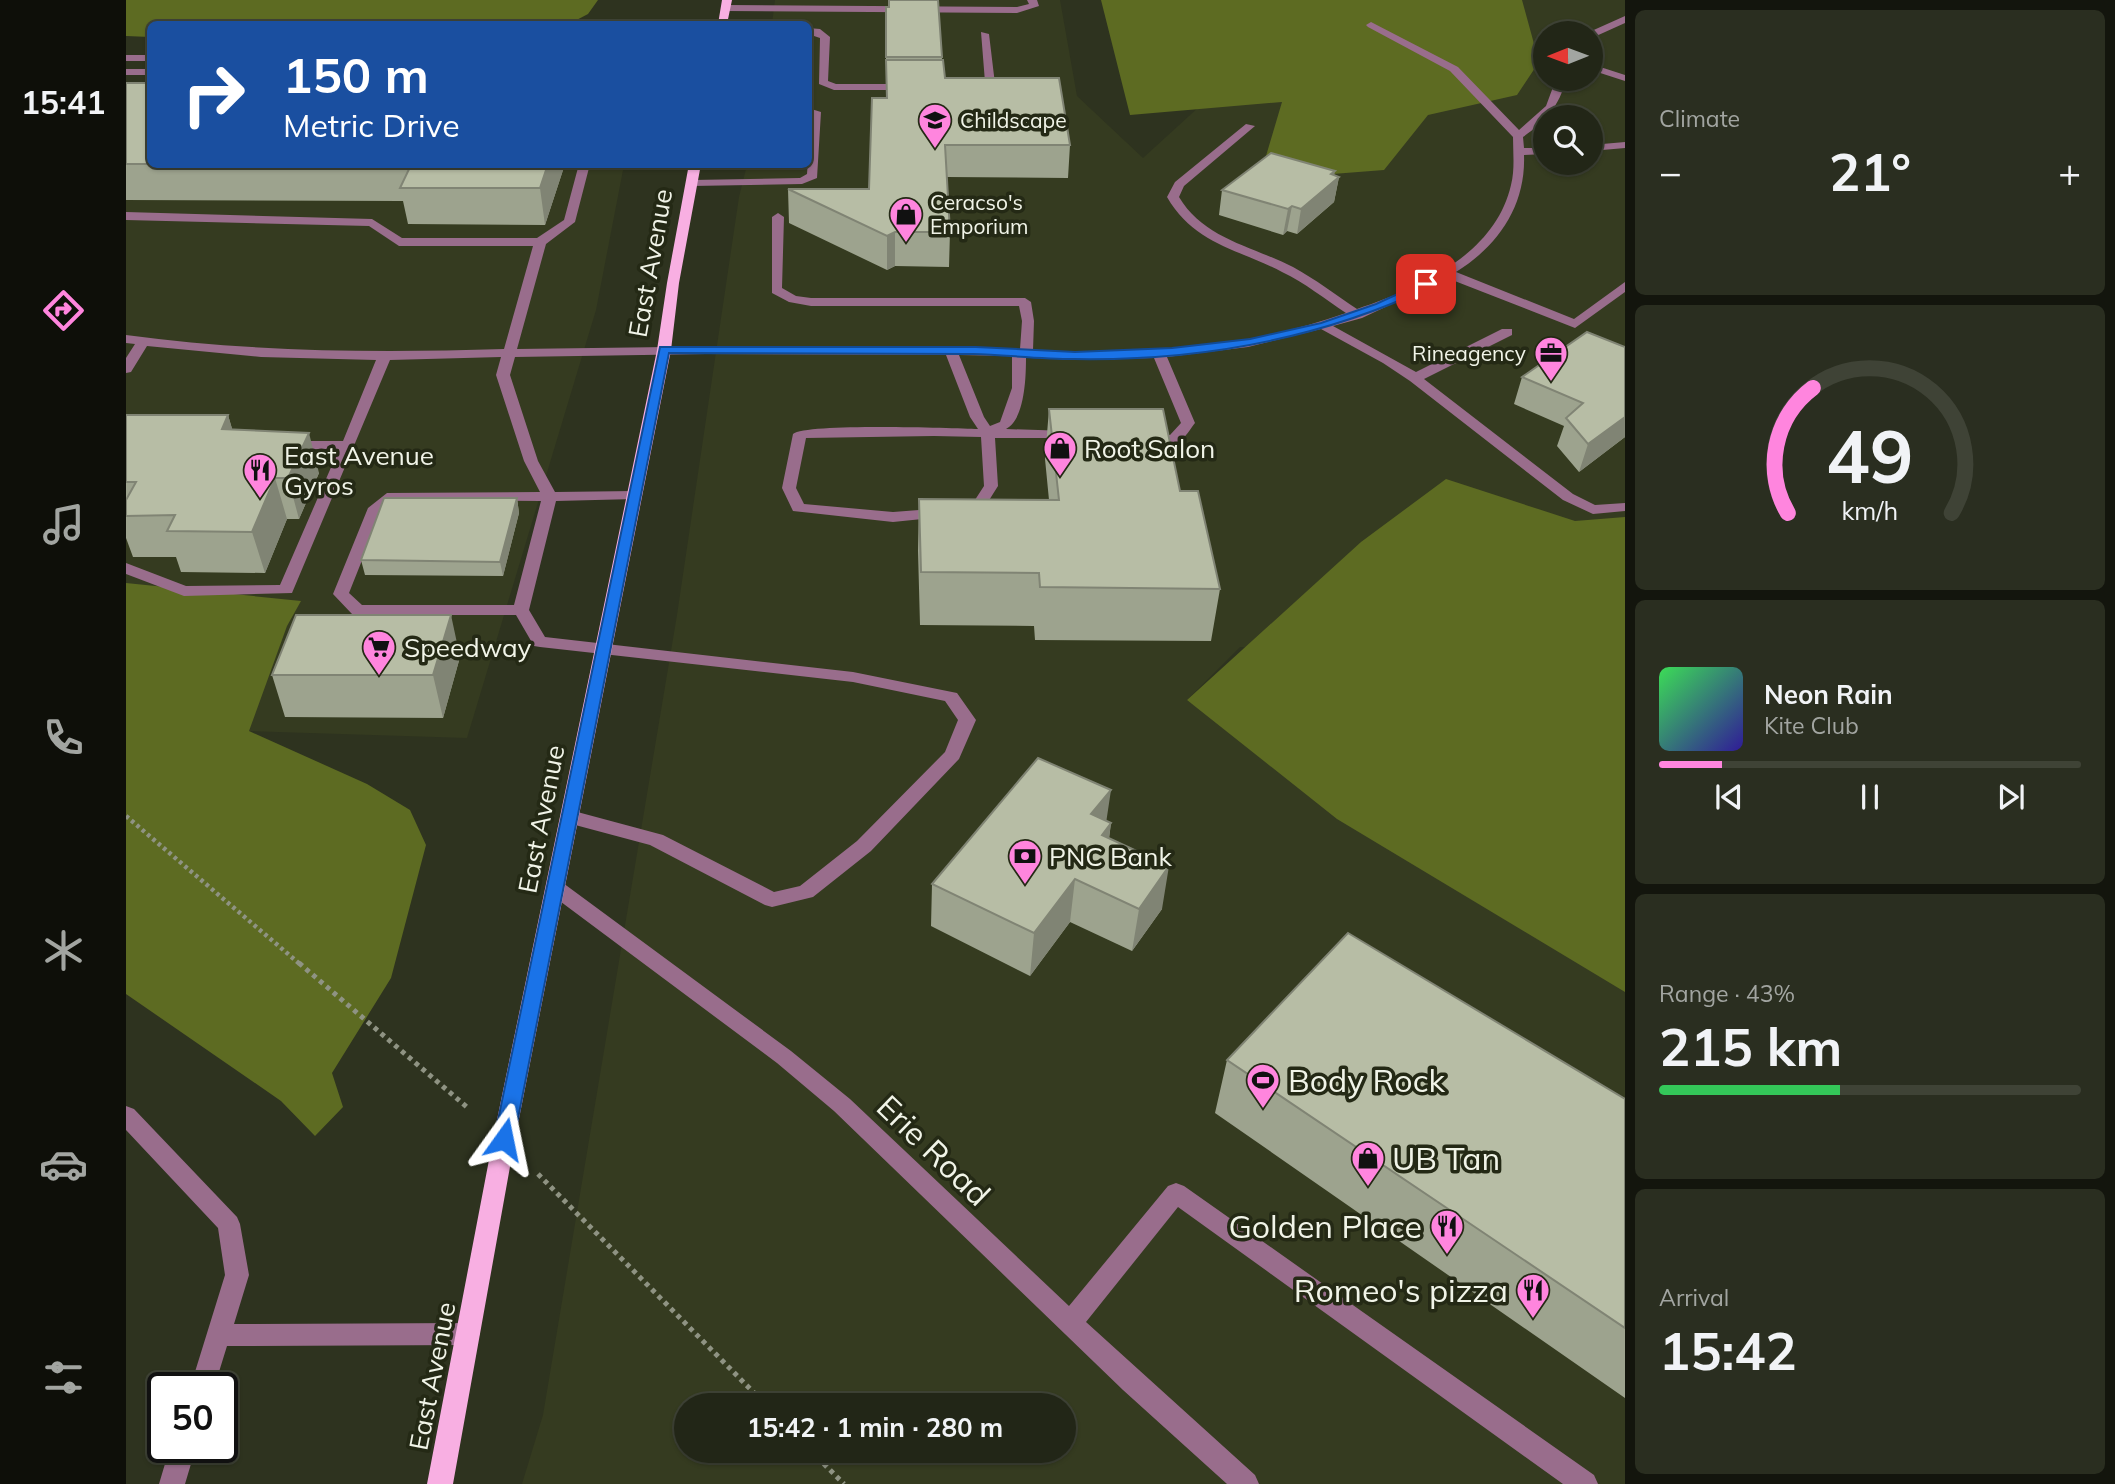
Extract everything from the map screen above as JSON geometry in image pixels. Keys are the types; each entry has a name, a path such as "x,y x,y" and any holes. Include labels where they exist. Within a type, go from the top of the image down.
{"main road":[{"name":"East Avenue","path":"440,1484 504,1139 664,350 694,168"}],"street":[{"path":"727,4 1017,10 1034,6 1032,0"},
{"path":"1603,29 1625,19"},
{"path":"126,339 271,355 664,350 951,351 1075,356 1159,353 1235,345 1324,326 1357,315 1449,274 1477,254 1495,234 1517,188 1518,136 1454,69 1371,25"},
{"path":"812,31 825,37 823,82 834,87 926,87"},
{"path":"965,86 990,84 984,34"},
{"path":"126,58 147,58"},
{"path":"1603,71 1625,78"},
{"path":"126,72 147,72"},
{"path":"1518,136 1549,113 1559,91"},
{"path":"692,183 802,181 813,176 812,112"},
{"path":"1250,127 1179,184 1173,197 1180,214 1202,231 1289,271 1357,315"},
{"path":"1603,147 1625,145"},
{"path":"1518,152 1533,151"},
{"path":"126,216 372,223 399,242 540,242 569,222 583,168"},
{"path":"778,217 776,290 793,299 811,302 1026,302 1028,321 1019,388 1006,424 988,433"},
{"path":"540,242 502,375 531,461 550,496 522,610 540,642 853,677 951,697 967,720 953,755 864,846 806,892 772,900 656,840 570,817"},
{"path":"1449,274 1576,324 1625,286"},
{"path":"1324,326 1388,359 1568,497 1593,510 1625,508"},
{"path":"1415,378 1507,332"},
{"path":"126,369 143,342"},
{"path":"951,351 977,417 988,433 991,486 976,510 893,517 798,508 789,488 800,434 988,433 1077,435"},
{"path":"1132,437 1174,439 1188,423 1159,353"},
{"path":"126,568 184,591 286,590 386,355"},
{"path":"280,445 348,445"},
{"path":"522,610 358,610 341,594 375,508 392,496 635,495"},
{"name":"Erie Road","path":"556,888 784,1057 842,1105 1070,1323 1246,1484"},
{"path":"126,1115 229,1224 237,1275 207,1372"},
{"path":"1070,1323 1176,1193 1586,1484"},
{"path":"219,1335 468,1334"},
{"path":"172,1484 178,1463"}],"path":[{"path":"126,816 504,1139 754,1393"},
{"path":"823,1463 845,1484"}],"shaded area":[{"path":"775,0 1060,0 1077,96 1143,158 1200,106 1218,0 1625,0 1625,571 1258,648 1240,647 1187,700 1625,991 1625,1484 522,1484 543,1415 677,615 739,197 746,168 812,168 812,21 772,21"},
{"path":"126,96 147,156 147,168 623,168 596,310 467,738 249,731 126,584"}],"green space":[{"path":"126,0 598,0 588,14 575,21 147,21 147,37 126,36"},
{"path":"1101,0 1522,0 1533,40 1533,71 1517,95 1428,115 1384,170 1294,177 1263,166 1282,102 1130,115"},
{"path":"1446,479 1575,521 1625,517 1625,992 1337,819 1187,700 1361,542"},
{"path":"126,583 301,601 287,626 249,731 367,784 410,810 426,845 391,978 332,1073 343,1107 315,1136 281,1101 126,994"}],"building":[{"path":"889,0 938,0 942,57 886,57 886,7 889,7"},
{"path":"886,60 943,60 945,78 1059,78 1070,145 945,145 950,232 895,232 887,236 788,189 869,189 872,98 887,98"},
{"path":"126,83 147,83 147,164 126,164"},
{"path":"1271,153 1335,171 1331,174 1339,177 1301,209 1292,206 1288,209 1222,190"},
{"path":"410,168 547,168 540,188 400,188"},
{"path":"1587,332 1625,347 1625,417 1588,444 1566,418 1583,403 1522,377"},
{"path":"1049,409 1163,409 1180,491 1198,491 1220,589 1040,587 1039,573 921,572 919,499 1059,500"},
{"path":"126,415 228,415 222,429 309,433 288,478 275,478 252,532 167,531 175,515 126,516 126,500 136,482 126,482"},
{"path":"384,498 517,498 500,562 361,560"},
{"path":"296,615 451,615 433,675 272,675"},
{"path":"1038,758 1111,790 1091,814 1111,823 1102,835 1169,866 1139,909 1075,879 1034,933 932,884"},
{"path":"1348,933 1625,1099 1625,1328 1227,1060"}],"place":[{"name":"Childscape","path":"935,150"},
{"name":"Ceracso's Emporium","path":"906,244"},
{"name":"Rineagency","path":"1551,383"},
{"name":"Root Salon","path":"1060,478"},
{"name":"East Avenue Gyros","path":"260,500"},
{"name":"Speedway","path":"379,677"},
{"name":"PNC Bank","path":"1025,886"},
{"name":"Body Rock","path":"1263,1110"},
{"name":"UB Tan","path":"1368,1188"},
{"name":"Golden Place","path":"1447,1256"},
{"name":"Romeo's pizza","path":"1533,1320"}],"route":[{"path":"504,1139 664,350 976,351 1075,356 1172,352 1235,345 1324,326 1380,306 1426,284"}]}
